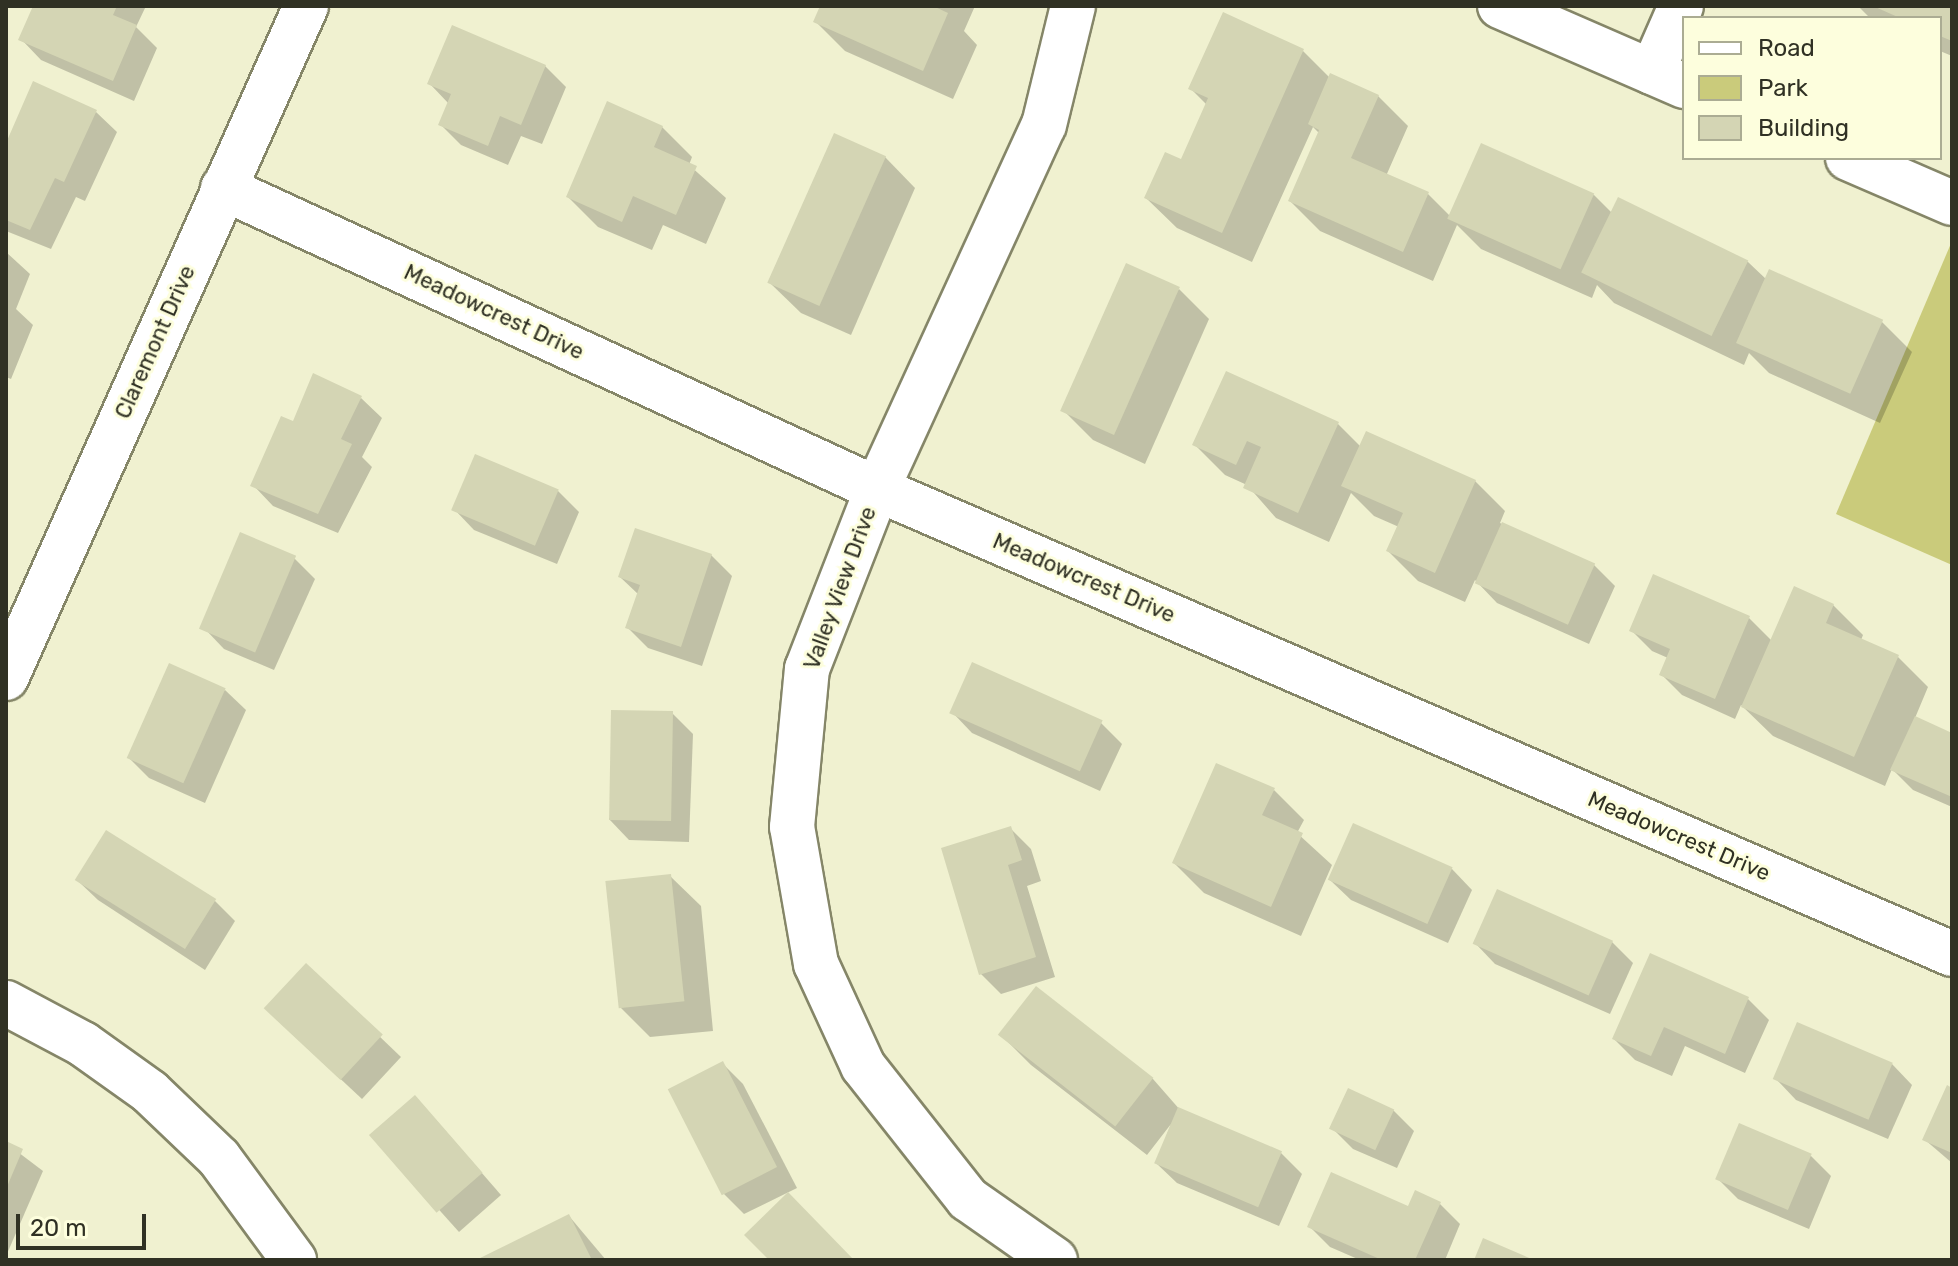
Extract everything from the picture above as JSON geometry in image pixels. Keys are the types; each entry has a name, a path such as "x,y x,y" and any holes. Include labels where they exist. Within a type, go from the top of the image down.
{"street":[{"name":"Claremont Drive","path":"6,678 306,6"},
{"name":"Valley View Drive","path":"1055,1260 968,1199 863,1066 816,964 792,827 807,669 877,489 1044,125 1073,6"},
{"path":"1500,6 1668,79 1681,6"},
{"path":"1853,160 1952,203"},
{"name":"Meadowcrest Drive","path":"223,188 877,489 1952,954"},
{"path":"6,1003 83,1044 150,1092 219,1158 294,1260"}],"green space":[{"path":"1952,241 1952,565 1836,514"}],"building":[{"path":"33,6 117,6 113,15 137,25 113,81 18,40"},
{"path":"820,6 933,6 948,13 923,71 813,22"},
{"path":"1873,6 1952,6 1952,41 1942,37 1942,16 1896,16"},
{"path":"1223,12 1304,49 1222,233 1144,198 1165,152 1181,159 1208,98 1188,89"},
{"path":"452,25 546,65 521,125 500,116 488,146 438,125 451,94 427,84"},
{"path":"1330,73 1379,95 1351,158 1429,192 1403,252 1288,201 1319,130 1308,124"},
{"path":"33,81 97,110 64,182 55,178 30,230 6,220 6,143"},
{"path":"607,101 663,126 654,147 697,166 676,215 633,196 622,222 566,197"},
{"path":"834,133 886,156 819,306 767,283"},
{"path":"1481,143 1594,193 1561,269 1447,219"},
{"path":"1618,197 1748,261 1712,336 1581,272"},
{"path":"1126,263 1180,287 1114,435 1060,411"},
{"path":"1769,269 1883,320 1850,394 1736,343"},
{"path":"1226,371 1339,422 1298,513 1243,488 1261,447 1247,441 1236,465 1192,445"},
{"path":"313,373 362,396 341,439 352,444 318,514 250,486 281,416 293,421"},
{"path":"1366,431 1476,480 1435,573 1386,551 1403,513 1341,486"},
{"path":"475,454 559,490 535,546 451,510"},
{"path":"1502,522 1595,563 1568,625 1475,583"},
{"path":"635,528 712,554 681,647 625,628 640,585 618,577"},
{"path":"240,532 296,556 255,652 199,629"},
{"path":"1653,574 1750,616 1715,699 1659,675 1670,649 1629,631"},
{"path":"1794,586 1834,604 1826,623 1899,655 1854,757 1741,707"},
{"path":"972,662 1103,720 1080,771 949,713"},
{"path":"169,663 226,688 183,783 127,758"},
{"path":"611,710 673,711 671,821 609,820"},
{"path":"1915,716 1952,733 1952,797 1890,770"},
{"path":"1216,763 1275,788 1262,815 1303,833 1271,907 1172,863"},
{"path":"1353,823 1453,867 1427,924 1328,880"},
{"path":"1011,826 1022,860 1008,865 1036,957 979,975 941,848"},
{"path":"106,830 216,899 185,949 75,880"},
{"path":"671,874 684,1001 619,1008 605,881"},
{"path":"1497,889 1613,941 1589,995 1473,944"},
{"path":"1650,953 1749,997 1725,1054 1664,1027 1651,1056 1612,1039"},
{"path":"306,963 383,1035 341,1080 264,1008"},
{"path":"1036,986 1153,1078 1115,1127 998,1035"},
{"path":"1797,1022 1893,1063 1869,1120 1773,1079"},
{"path":"723,1061 777,1167 722,1195 668,1089"},
{"path":"1947,1085 1952,1088 1952,1153 1922,1140"},
{"path":"1348,1088 1394,1110 1375,1150 1329,1129"},
{"path":"415,1095 483,1173 437,1213 369,1135"},
{"path":"1178,1107 1282,1151 1258,1207 1154,1163"},
{"path":"1739,1123 1812,1154 1788,1210 1715,1179"},
{"path":"6,1141 23,1149 6,1189"},
{"path":"1331,1172 1408,1206 1415,1190 1441,1202 1415,1260 1382,1260 1307,1227"},
{"path":"788,1192 854,1260 769,1260 744,1235"},
{"path":"569,1214 592,1260 476,1260"},
{"path":"1483,1238 1534,1260 1474,1260"}]}
